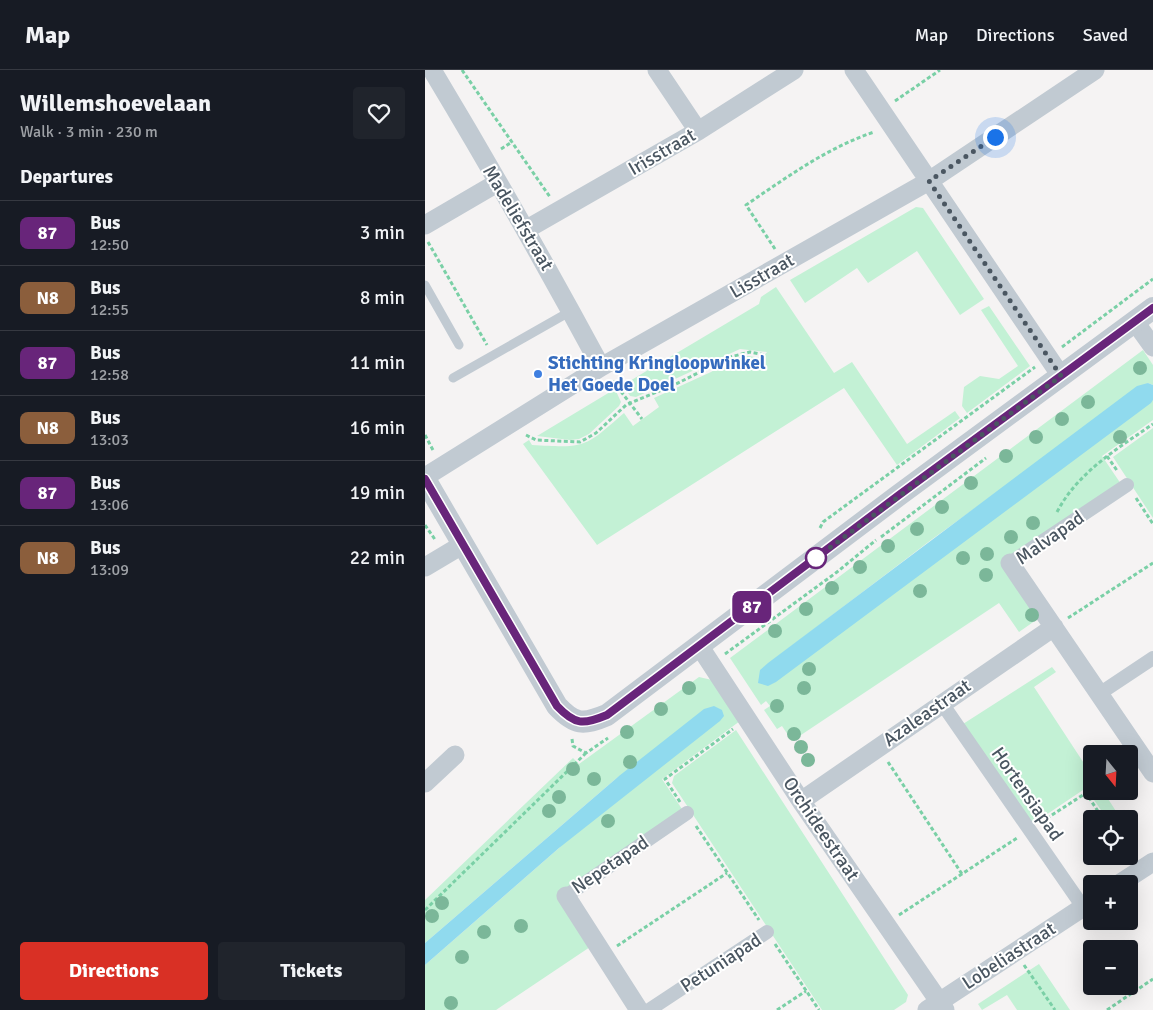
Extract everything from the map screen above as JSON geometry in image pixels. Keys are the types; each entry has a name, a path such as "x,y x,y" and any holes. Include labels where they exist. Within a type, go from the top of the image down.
{"street":[{"name":"Madeliefstraat","path":"432,70 497,183 527,229 601,367"},
{"path":"657,70 698,131"},
{"name":"Irisstraat","path":"527,229 698,131 794,70"},
{"path":"854,70 1061,376"},
{"name":"Lisstraat","path":"425,478 601,367 929,181 1095,70"},
{"path":"425,224 497,183"},
{"path":"425,478 462,545 557,706 570,719 588,722 607,715 899,495 1153,308"},
{"path":"1135,322 1153,347"},
{"name":"Malvapad","path":"1127,485 1010,563 1153,773"},
{"path":"425,567 462,545"},
{"name":"Azaleastraat","path":"801,801 941,702 1054,627"},
{"name":"Orchideestraat","path":"700,646 938,1007"},
{"path":"1099,694 1153,658"},
{"name":"Hortensiapad","path":"941,702 1029,830 1083,900"},
{"path":"425,783 455,755"},
{"name":"Nepetapad","path":"638,1009 565,896 687,813"},
{"path":"1133,875 1153,862"},
{"name":"Lobeliastraat","path":"938,1007 1015,952 1083,908"},
{"name":"Petuniapad","path":"638,1009 767,932"}],"lane":[{"path":"425,285 459,345"},
{"path":"453,378 571,311"}],"path":[{"name":"Madeliefstraat","path":"462,70 559,211"},
{"path":"881,110 940,70"},
{"path":"784,263 746,205 815,158 855,138 891,126"},
{"path":"501,149 511,142"},
{"path":"425,237 493,355"},
{"path":"1048,358 1153,279"},
{"path":"522,433 536,440 581,442 596,433 629,404 674,385 730,357 751,352 765,355"},
{"path":"601,367 642,419"},
{"path":"1041,542 1061,504 1080,479 1107,456 1153,424"},
{"path":"1054,627 1153,563"},
{"path":"747,719 665,779 819,1010"},
{"path":"878,747 962,874"},
{"path":"425,910 586,753"},
{"path":"885,924 1086,793 1097,810"},
{"path":"604,954 727,873"},
{"path":"1015,952 1055,1010"},
{"path":"1107,1010 1153,979"},
{"path":"777,1010 806,990"}],"green space":[{"path":"916,207 923,208 984,299 960,315 917,251 868,283 857,268 805,303 790,280"},
{"path":"776,287 834,373 852,362 907,444 955,411 960,418 897,465 844,388 597,545 523,444 529,440 532,445 564,446 583,443 592,439 624,413 633,426 659,407 654,398 711,372 734,358 748,356 762,358 767,352 740,349 636,397 630,396 623,385 759,304 761,297"},
{"path":"989,306 1030,366 967,413 962,406 964,387 980,376 999,379 1018,366 981,310"},
{"path":"1143,350 1153,365 1153,385 1148,383 931,540 760,670 1153,400 1153,420 1102,456 1121,484 1001,564 1039,618 1019,632 999,603 792,741 782,726 777,729 764,710 770,706 766,701 761,705 730,658"},
{"path":"615,389 621,402 619,406 589,434 579,439 570,440 537,436"},
{"path":"1153,428 1153,518 1113,457"},
{"path":"1052,667 1056,672 1034,687 1083,762 1083,790 1031,825 963,724"},
{"path":"699,677 712,680 740,721 662,779 684,812 558,898 590,947 496,1010 425,1010 425,965 559,848 619,776 425,943 425,900 573,758 579,764"},
{"path":"736,730 908,995 906,1002 894,1010 822,1010 672,783 674,776"},
{"path":"1094,800 1109,800 1115,810 1101,810"},
{"path":"1039,964 1070,1010 1017,1010 1007,995 982,1010 978,1004"}],"water":[{"path":"1148,383 1153,385 1153,400 1151,403 776,682 768,686 758,683 760,670 768,663 1137,386"},
{"path":"714,706 722,710 724,716 720,721 559,848 425,965 425,943 619,776 704,709"}],"bus line":[{"name":"87","path":"425,479 557,706 570,719 588,722 607,715 899,495 1153,308"}],"place":[{"name":"Stichting Kringloopwinkel Het Goede Doel","path":"538,374"}],"route":[{"path":"816,558 1061,376 929,181 995,137"}]}
